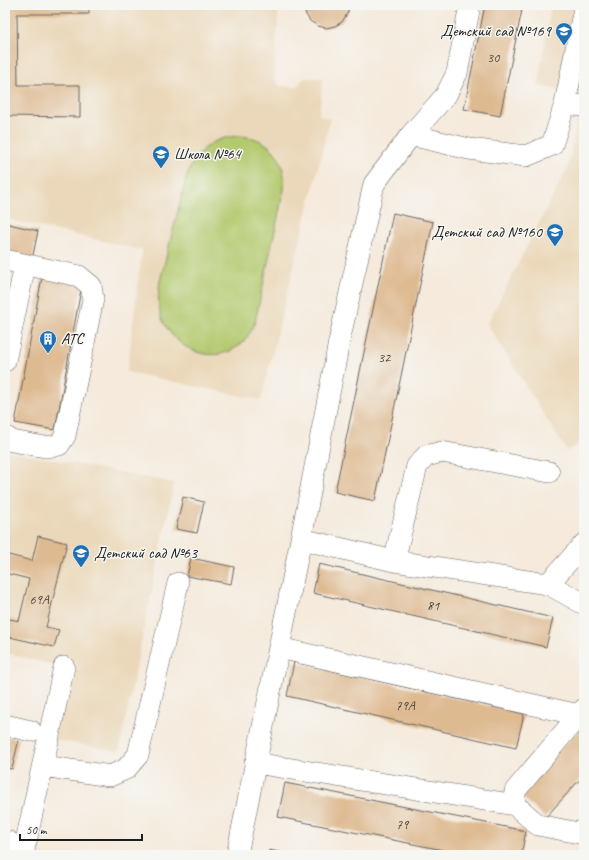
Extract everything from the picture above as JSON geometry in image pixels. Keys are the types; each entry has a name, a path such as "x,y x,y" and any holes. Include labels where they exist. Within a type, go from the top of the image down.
{"lane":[{"path":"236,855 301,539 339,342 374,184 411,135 446,95 457,73 470,5"},
{"path":"411,135 469,149 526,156 552,145 575,105 584,8"},
{"path":"5,260 79,276 91,286 93,299 65,436 59,445 45,447 12,441 5,436"},
{"path":"5,361 25,265"},
{"path":"394,561 417,466 426,456 442,452 548,472"},
{"path":"301,539 394,561 548,584 584,604"},
{"path":"548,584 584,544"},
{"path":"43,766 110,776 126,769 138,755 178,583"},
{"path":"279,648 582,712 515,791 515,805"},
{"path":"12,846 43,766 64,667"},
{"path":"5,725 30,731"},
{"path":"255,763 515,805 538,825 584,834"}],"shaded area":[{"name":"Школа №64","path":"5,5 279,5 274,78 279,86 296,87 304,78 323,78 319,115 330,119 261,400 127,372 142,250 5,219"},
{"name":"Детский сад №169","path":"551,5 584,5 584,94 538,86"},
{"name":"Детский сад №160","path":"579,113 584,114 584,441 567,451 487,324 567,169"},
{"name":"Детский сад №63","path":"5,450 174,483 119,751 55,740 66,668 5,653"}],"green space":[{"path":"237,136 253,138 261,141 274,151 283,172 284,189 255,322 247,337 236,347 224,353 210,354 196,352 183,345 172,335 163,321 158,301 159,286 187,175 191,166 200,152 212,143"}],"building":[{"path":"5,5 89,5 89,14 17,14 18,85 80,85 80,117 5,116"},
{"path":"303,5 349,6 348,12 342,22 335,26 326,28 318,26 310,21 306,15"},
{"path":"485,5 523,5 500,116 464,109"},
{"path":"393,213 433,222 375,501 335,492"},
{"path":"5,223 38,231 32,260 5,254"},
{"name":"АТС","path":"42,277 82,284 55,430 15,423"},
{"path":"183,497 204,502 197,533 176,529"},
{"path":"38,536 67,543 46,627 59,630 54,647 5,636 10,619 19,621 29,579 5,573 5,554 32,561"},
{"path":"191,558 234,567 231,584 187,576"},
{"path":"319,564 553,618 546,647 313,593"},
{"path":"294,662 524,714 516,748 287,696"},
{"path":"584,724 584,775 545,818 519,794"},
{"path":"5,736 19,739 12,769 5,768"},
{"path":"285,783 526,831 521,855 468,855 278,817"},
{"path":"269,850 289,854 289,855 268,855"}],"place":[{"name":"Детский сад №169","path":"564,46"},
{"name":"Школа №64","path":"161,169"},
{"name":"Детский сад №160","path":"555,247"},
{"name":"АТС","path":"48,354"},
{"name":"Детский сад №63","path":"81,568"}]}
